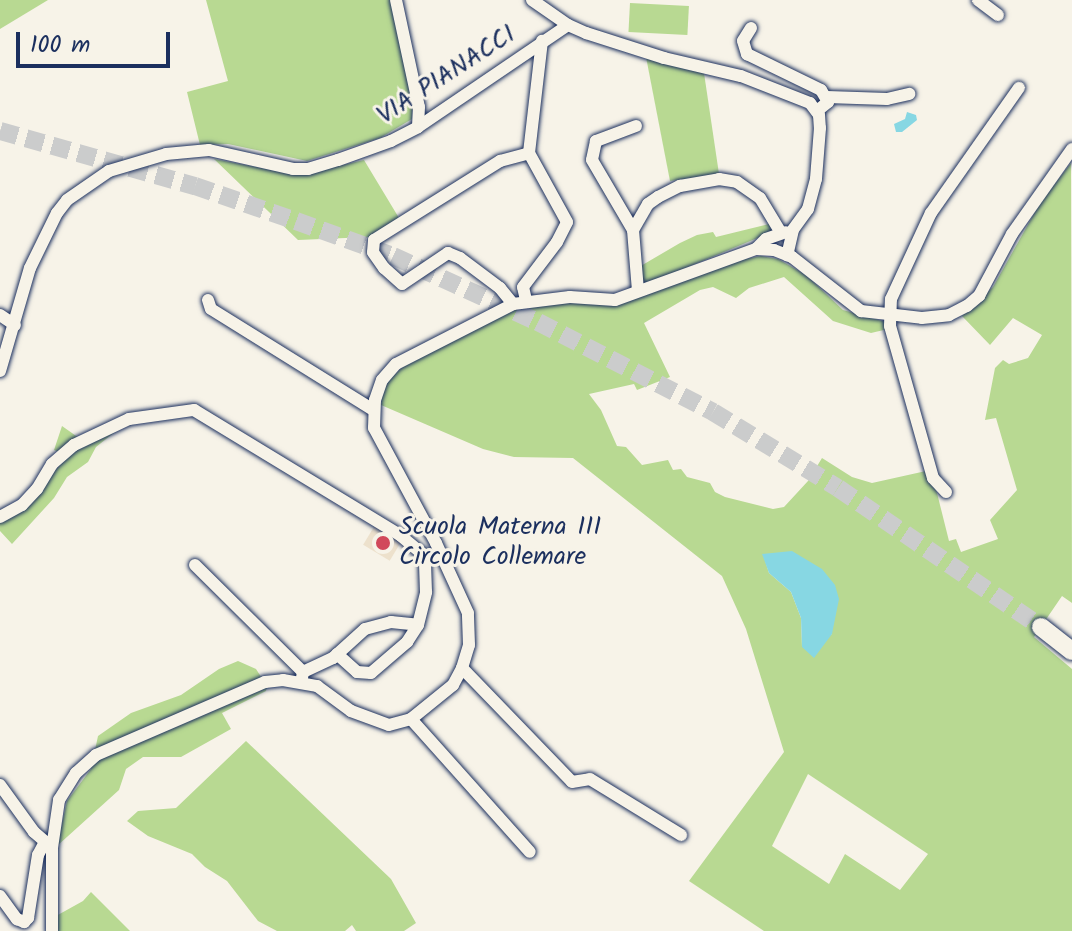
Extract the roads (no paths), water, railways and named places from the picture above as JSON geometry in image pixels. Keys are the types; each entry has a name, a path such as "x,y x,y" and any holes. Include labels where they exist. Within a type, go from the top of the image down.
{"highway":[{"path":"1041,627 1070,649"}],"street":[{"path":"396,0 419,107 418,127"},
{"path":"195,565 302,677 351,711 374,722 389,725 411,719 442,697 462,668 469,645 468,613 443,556 379,443 373,410 382,380 396,364 520,302 570,297 615,300 756,249 766,239 787,232 808,209 816,179 820,133 817,111 801,97 751,79 664,58 568,25 532,0"},
{"path":"978,0 998,15"},
{"name":"VIA PIANACCI","path":"0,371 30,268 57,213 67,200 109,171 166,154 209,150 308,169 391,141 418,127 568,25"},
{"path":"751,28 743,41 749,56 827,97 894,99 909,94"},
{"path":"520,302 523,287 557,242 567,222 529,153 542,41"},
{"path":"946,492 933,478 888,315 891,299 931,213 1019,88"},
{"path":"817,111 827,105 827,97"},
{"path":"636,126 596,141 592,160 633,230 638,291"},
{"path":"756,249 787,255 849,305 866,312 937,318 958,312 976,300 1012,234 1072,149"},
{"path":"520,302 460,258 448,253 402,284 384,268 373,252 374,240 500,161 529,153"},
{"path":"633,230 648,204 658,197 680,186 719,179 737,182 760,198 787,232 787,255"},
{"path":"208,300 211,309 373,410"},
{"path":"0,315 15,325"},
{"path":"0,517 22,505 37,489 52,464 74,445 129,419 194,410 401,536 425,556 443,556"},
{"path":"337,654 357,672 371,673 407,642 418,625 426,592 425,556"},
{"path":"52,931 49,845 59,800 71,779 96,755 265,682 302,677 337,654 365,629 391,622 418,625"},
{"path":"462,668 572,782 590,779 681,835"},
{"path":"411,719 530,852"},
{"path":"0,785 34,832 49,845"},
{"path":"0,896 17,919 24,922 28,918 38,855 49,845"}],"water":[{"path":"907,112 916,115 917,120 902,132 896,132 894,124 905,119"},
{"path":"792,551 822,569 835,585 839,599 832,634 814,658 802,647 801,618 791,592 769,573 762,554"}],"tunnel":[{"path":"0,131 195,186 296,221 393,256 538,322 713,412 838,488 1041,627"}],"place":[{"name":"Scuola Materna III Circolo Collemare","path":"383,543"}]}
